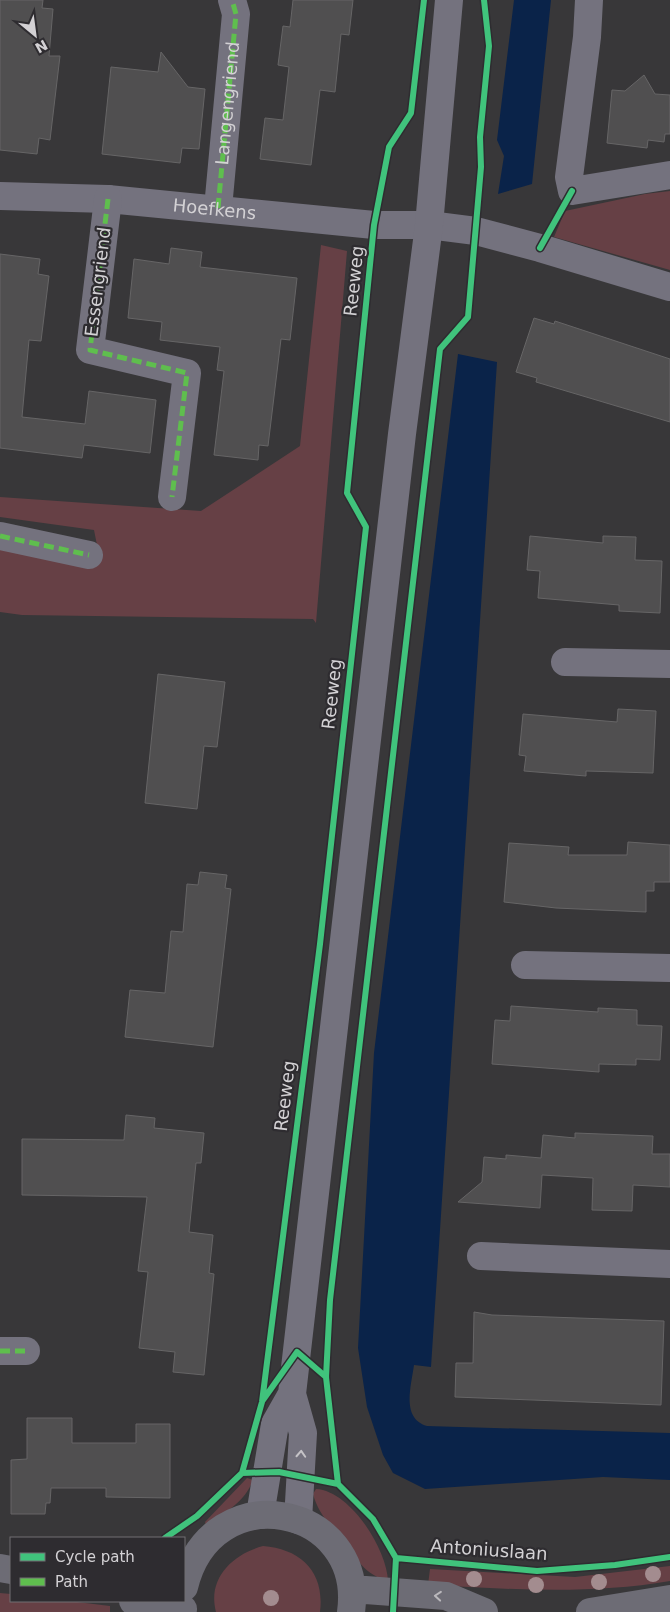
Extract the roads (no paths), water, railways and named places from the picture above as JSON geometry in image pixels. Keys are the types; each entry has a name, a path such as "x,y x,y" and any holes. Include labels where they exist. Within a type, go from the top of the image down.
{"main road":[{"path":"185,1589 196,1553 209,1538 224,1526 242,1518 260,1515 280,1515 298,1520 329,1540 340,1554 348,1570 352,1600 446,1596 484,1612"},
{"path":"590,1612 670,1599"}],"street":[{"name":"Langengriend","path":"218,208 236,14 232,0"},
{"path":"298,1520 302,1433 292,1394 402,434 429,225 449,0"},
{"path":"589,0 587,37 569,177 572,191 670,175"},
{"name":"Hoefkens","path":"0,196 108,199 218,208 374,225 429,225 494,236 670,287"},
{"name":"Essengriend","path":"108,199 90,350 187,373 172,497"},
{"path":"0,536 88,555"},
{"path":"565,662 670,664"},
{"path":"524,965 670,968"},
{"path":"481,1256 670,1264"},
{"path":"260,1515 274,1424 292,1394"}],"water":[{"path":"514,0 551,0 532,184 498,194 504,156 497,140"},
{"path":"458,354 497,362 431,1367 414,1365 410,1392 411,1409 419,1422 427,1426 670,1433 670,1480 603,1477 425,1489 393,1473 383,1455 367,1407 358,1348 374,1053"}]}
